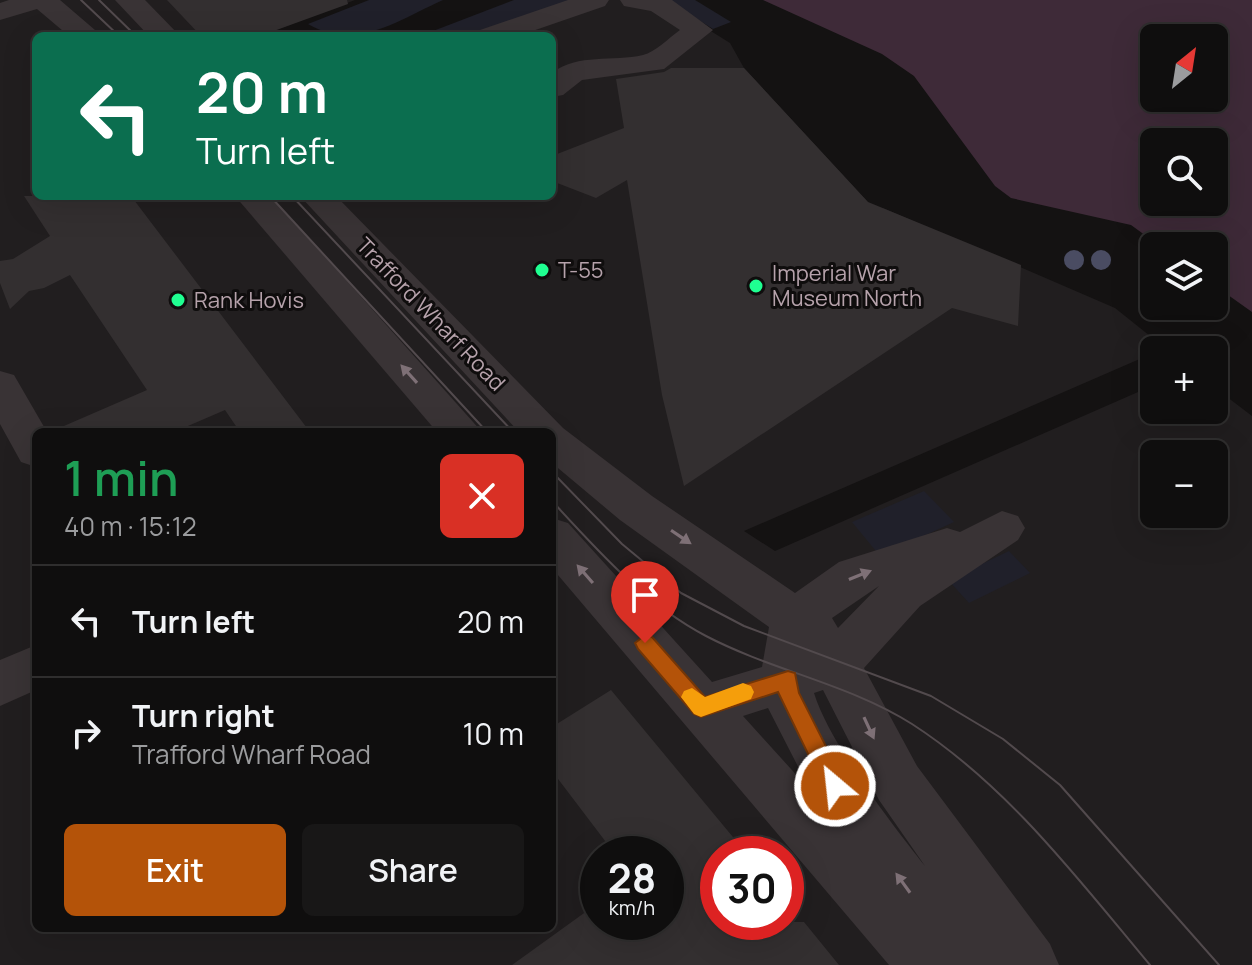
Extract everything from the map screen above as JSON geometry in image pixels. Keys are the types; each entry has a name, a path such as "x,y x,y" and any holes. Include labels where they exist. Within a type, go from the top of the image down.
{"street":[{"path":"0,12 41,0 82,32"},
{"path":"129,0 161,32"},
{"path":"502,32 595,0"},
{"path":"556,85 571,73 600,66 653,63 699,30 659,4 634,0"},
{"path":"255,200 447,426"},
{"name":"Trafford Wharf Road","path":"321,200 540,428"},
{"path":"0,385 32,444"},
{"path":"556,443 636,508 796,618"},
{"path":"970,965 931,922 835,786 788,693 811,672 903,592 1002,528 856,575 796,618 789,641 811,672 898,783 1029,965"},
{"path":"556,541 928,965"},
{"path":"0,684 32,668"},
{"path":"701,708 811,672"}],"shaded area":[{"path":"0,0 355,0 271,32 32,32 32,200 556,200 556,32 478,32 572,0 661,0 730,43 744,68 877,212 883,208 1115,308 1150,336 1140,336 1140,359 744,531 775,551 1140,391 1140,424 1228,424 1228,398 1252,416 1252,965 0,965"},
{"path":"369,0 443,0 368,32 326,32 308,24"},
{"path":"514,0 572,0 478,32 430,32"},
{"path":"667,0 695,0 731,22 713,29"},
{"path":"763,0 1252,0 1252,312 1228,295 1228,232 1141,232 1131,225 1011,198 995,186 914,76 882,54"},
{"path":"924,491 954,522 880,556 852,522"},
{"path":"1009,551 1030,573 969,603 948,580"}],"building":[{"path":"167,0 347,0 348,4 271,32 197,32"},
{"path":"671,68 744,68 868,202 1021,265 1018,326 952,308 684,486 662,395 627,180 596,198 556,183 556,154 624,128 616,79 664,72"},
{"name":"Rank Hovis","path":"24,196 32,196 32,200 134,200 307,428 237,428 225,410 183,428 59,428 147,390 70,275 44,288 29,291 10,309 0,283 0,261 13,259 50,236"},
{"path":"611,690 732,836 700,836 700,940 804,940 804,922 839,965 512,965 580,916 580,940 684,940 684,836 601,836 556,776 556,724"}],"tram line":[{"path":"81,0 115,32"},
{"path":"99,0 132,32"},
{"path":"274,200 483,428"},
{"path":"296,200 509,428"},
{"path":"556,476 622,544 681,593 744,626 931,696 1003,739 1060,785 1219,965"},
{"path":"556,505 623,575 684,623 758,659 863,698 912,724 947,749 1011,805 1150,965"}],"slow traffic":[{"path":"692,697 701,708 743,692"}],"place":[{"name":"T-55","path":"542,270"},
{"name":"Imperial War Museum North","path":"756,286"},
{"name":"Rank Hovis","path":"178,300"}],"route":[{"path":"645,643 701,708 755,688 788,680 788,693 835,786"}]}
